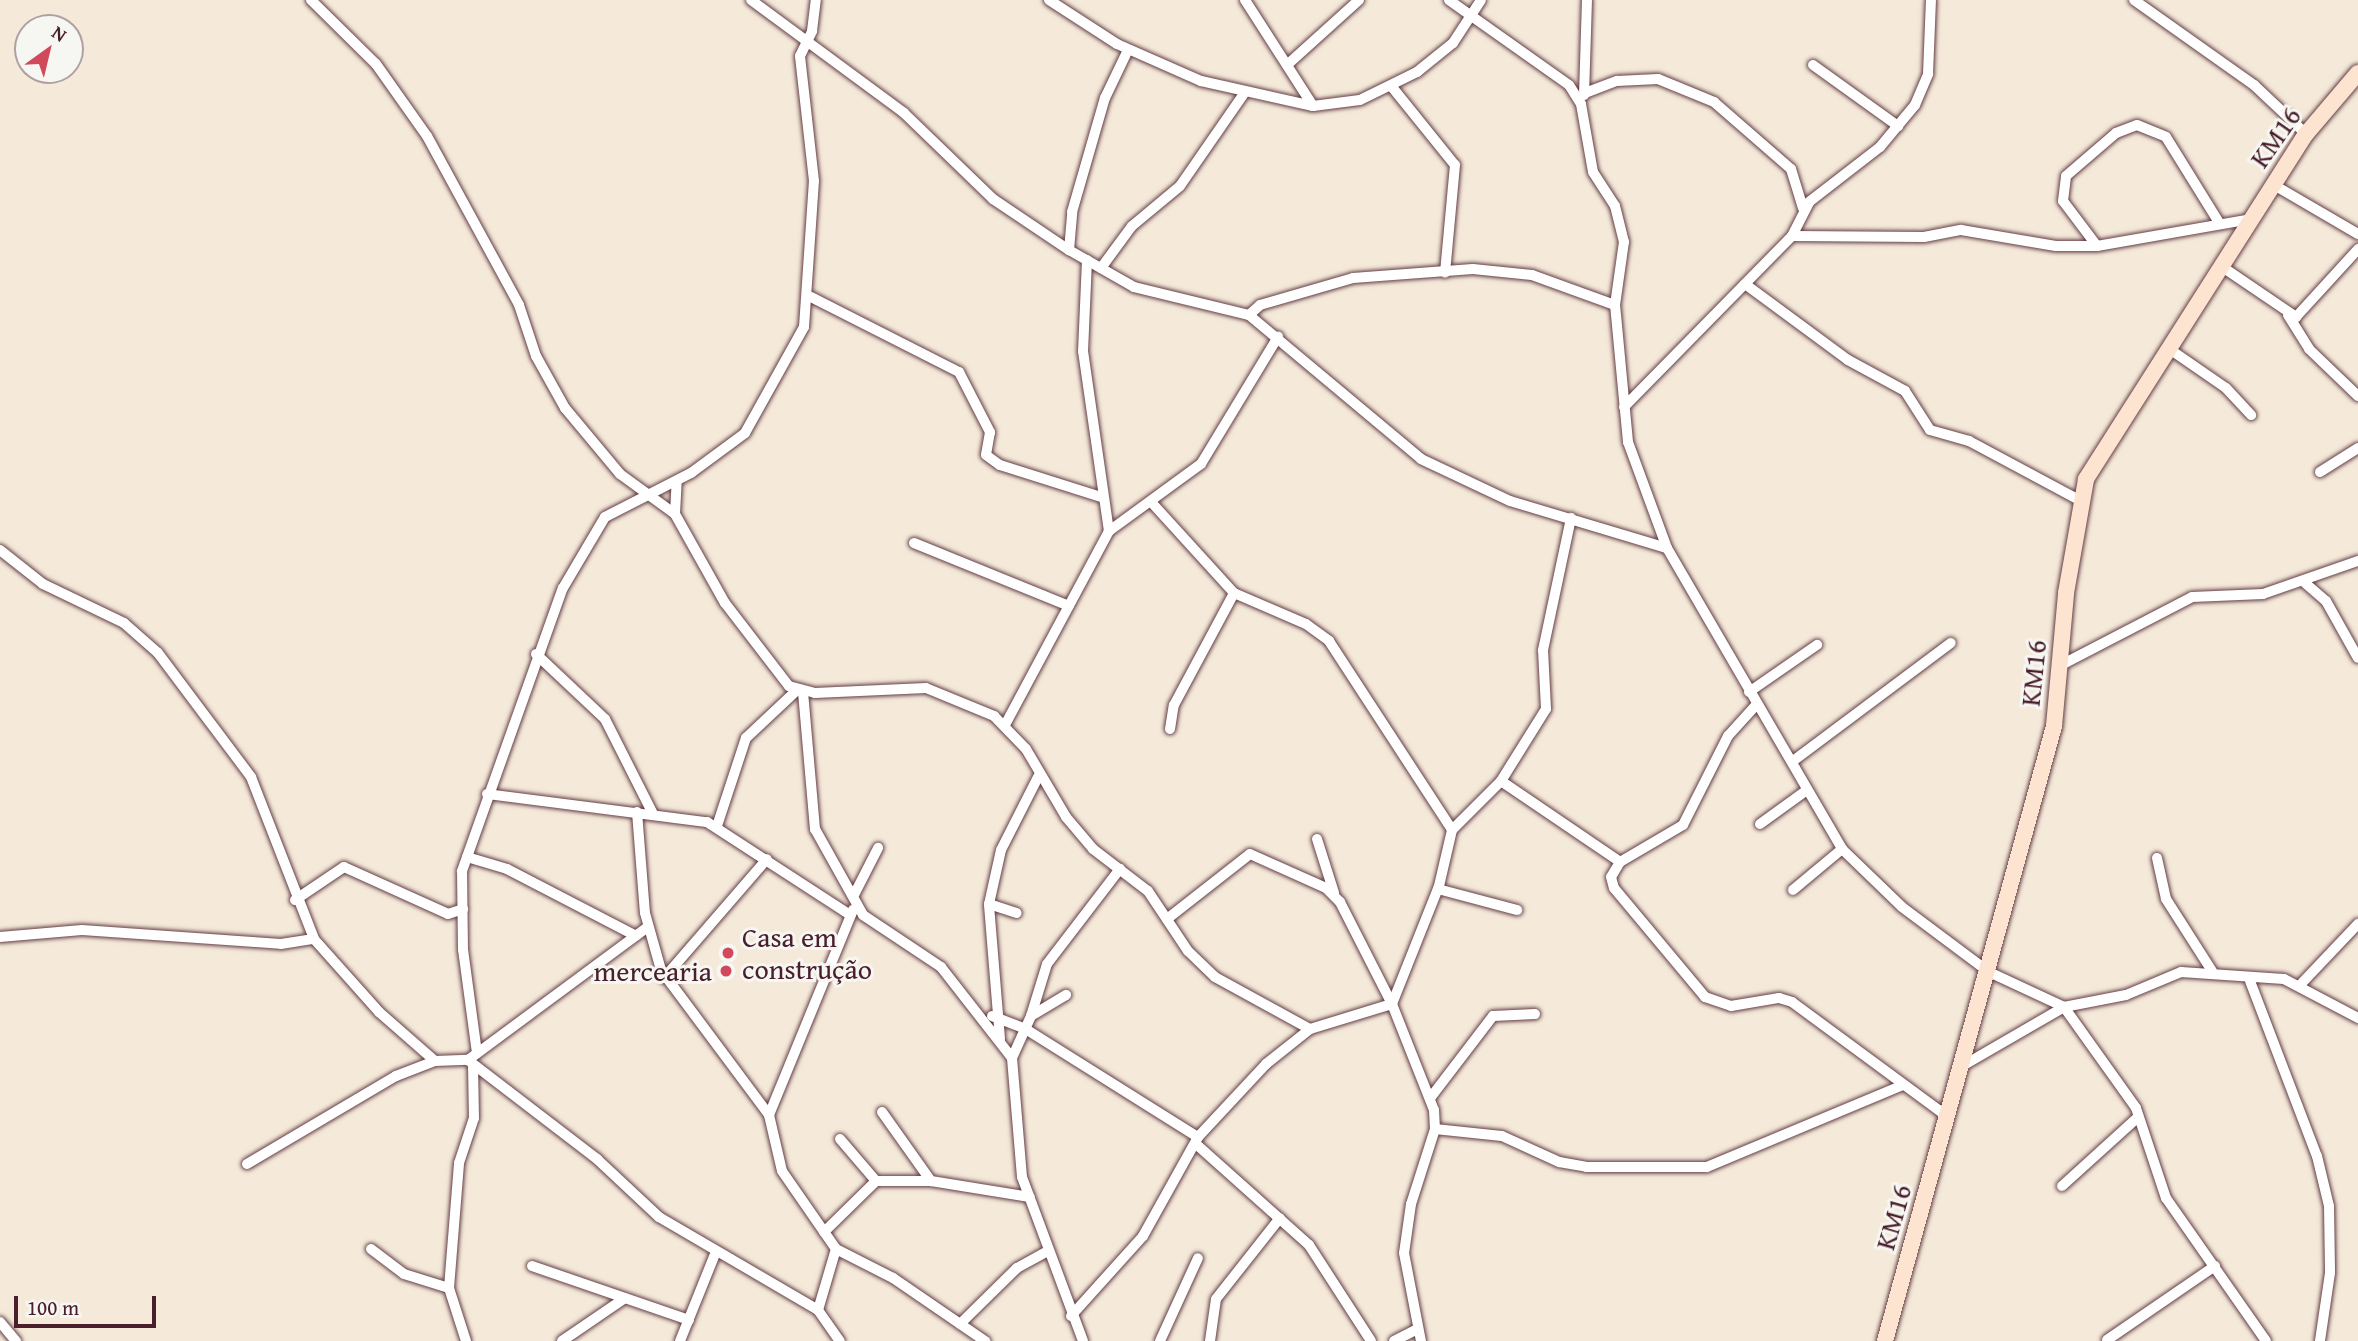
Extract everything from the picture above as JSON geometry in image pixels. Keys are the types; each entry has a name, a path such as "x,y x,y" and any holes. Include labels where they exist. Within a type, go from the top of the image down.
{"street":[{"path":"311,0 376,64 427,136 519,305 546,378 589,438 647,499 675,514"},
{"path":"751,0 904,113 993,199 1069,250 1134,287 1249,315 1421,459 1510,501 1643,537 1667,548"},
{"path":"466,1341 449,1288 459,1163 474,1118 473,1059 463,909 467,858 536,654 593,531 605,517 647,499 734,444 758,415 791,361 811,297 814,181 799,71 816,0"},
{"path":"1049,0 1128,50 1243,94 1313,106 1392,87 1446,51 1473,19 1481,0"},
{"path":"1245,0 1313,106"},
{"path":"1287,65 1359,0"},
{"path":"1450,0 1569,85 1583,99"},
{"path":"1587,0 1583,99 1593,172 1622,232 1615,305 1624,407 1637,471 1661,523 1667,548 1842,849 1902,907 1989,971 2064,1007 2138,1117 2166,1198 2266,1341"},
{"path":"1624,407 1792,236 1803,208 1880,147 1898,125 1924,87 1931,0"},
{"path":"2134,0 2254,85 2306,134"},
{"path":"1069,250 1072,212 1105,97 1128,50"},
{"path":"1813,65 1898,125"},
{"name":"KM16","path":"1885,1341 1964,1065 2054,726 2063,664 2079,500 2168,348 2306,134 2358,73"},
{"path":"1583,99 1617,81 1658,79 1714,102 1791,169 1803,208"},
{"path":"1392,87 1455,165 1445,273"},
{"path":"1101,268 1132,226 1185,180 1243,94"},
{"path":"2097,246 2063,201 2066,176 2116,133 2137,125 2166,137 2218,221"},
{"path":"2274,185 2358,234"},
{"path":"1792,236 1812,234 1898,238 1961,230 2056,246 2097,246 2218,221 2251,219"},
{"path":"1798,222 1812,234"},
{"path":"2288,315 2304,314 2358,249"},
{"path":"1087,260 1083,351 1101,497 1109,531"},
{"path":"2221,266 2288,315 2309,349 2358,396"},
{"path":"1249,315 1260,305 1353,278 1445,273 1532,275 1615,305"},
{"path":"1745,285 1848,360 1905,391 1930,430 1969,441 2079,500"},
{"path":"811,297 959,372 990,432 986,455 1000,465 1101,497"},
{"path":"1005,725 1109,531 1153,504 1201,464 1278,337"},
{"path":"2168,348 2226,388 2251,415"},
{"path":"2320,472 2358,448"},
{"path":"677,481 675,514 725,604 800,692 815,829 856,898 863,915 941,967 1000,1039 1012,1058"},
{"path":"1153,504 1234,593 1306,624 1329,641 1452,830"},
{"path":"1392,1004 1438,889 1452,830 1501,781 1549,699 1542,650 1570,518"},
{"path":"1643,537 1661,523"},
{"path":"914,543 1069,606"},
{"path":"0,550 43,584 124,623 158,653 251,777 295,900 314,939 435,1061"},
{"path":"2063,664 2192,597 2263,594 2304,582 2358,561"},
{"path":"2304,582 2326,601 2358,658"},
{"path":"1170,729 1174,705 1234,593"},
{"path":"1793,761 1951,643"},
{"path":"1749,692 1816,645"},
{"path":"536,654 605,719 653,814"},
{"path":"717,826 746,738 800,692 926,688 977,705 1005,725 1038,777 1093,849 1148,891 1188,951 1215,977 1310,1029"},
{"path":"1757,704 1728,736 1683,825 1619,862 1611,877 1614,888 1705,997 1731,1006 1779,998 1792,1002 1948,1117"},
{"path":"1000,1039 989,904 1001,850 1038,777"},
{"path":"1501,781 1619,862"},
{"path":"1760,824 1807,790"},
{"path":"487,794 653,814 717,826 850,915"},
{"path":"637,812 648,927 664,978 769,1115 778,1164 836,1249 985,1341"},
{"path":"1317,839 1334,893 1392,1004 1431,1097 1435,1129 1411,1204 1404,1253 1421,1341"},
{"path":"769,1115 878,848"},
{"path":"1793,890 1842,849"},
{"path":"1167,919 1250,854 1334,893"},
{"path":"467,858 507,869 636,936"},
{"path":"664,978 767,859"},
{"path":"2157,859 2166,899 2212,971"},
{"path":"295,900 344,867 448,914 463,909"},
{"path":"1083,1341 1048,1251 1017,1148 1012,1058 1031,1016 1047,964 1120,869"},
{"path":"1438,889 1517,910"},
{"path":"989,904 1017,913"},
{"path":"2301,984 2358,924"},
{"path":"247,1164 396,1076 435,1061 473,1059 648,927"},
{"path":"0,937 82,930 281,944 314,939"},
{"path":"1964,1065 2064,1007 2126,995 2168,974 2212,971 2250,981 2301,984 2358,1018"},
{"path":"2250,981 2317,1156 2329,1206 2330,1273 2320,1341"},
{"path":"1031,1016 1066,995"},
{"path":"1072,1316 1132,1252 1197,1140 1310,1029 1392,1004"},
{"path":"979,1013 1024,1028 1197,1140 1280,1218 1324,1264 1371,1341"},
{"path":"1431,1097 1493,1016 1535,1014"},
{"path":"473,1059 597,1159 659,1217 715,1254 818,1310 840,1341"},
{"path":"1435,1129 1502,1136 1559,1163 1586,1167 1707,1167 1903,1085"},
{"path":"882,1112 931,1181"},
{"path":"2062,1186 2138,1117"},
{"path":"840,1139 876,1181"},
{"path":"824,1231 876,1181 931,1181 1030,1197"},
{"path":"1210,1341 1216,1299 1280,1218"},
{"path":"371,1249 404,1274 449,1288"},
{"path":"818,1310 836,1249"},
{"path":"960,1324 1017,1268 1048,1251"},
{"path":"680,1341 715,1254"},
{"path":"1160,1341 1198,1258"},
{"path":"532,1266 689,1320"},
{"path":"2107,1340 2215,1266"},
{"path":"562,1341 625,1298"},
{"path":"0,1322 16,1341"},
{"path":"1394,1341 1418,1329"}],"place":[{"name":"Casa em construção","path":"728,953"},
{"name":"mercearia","path":"726,971"}]}
